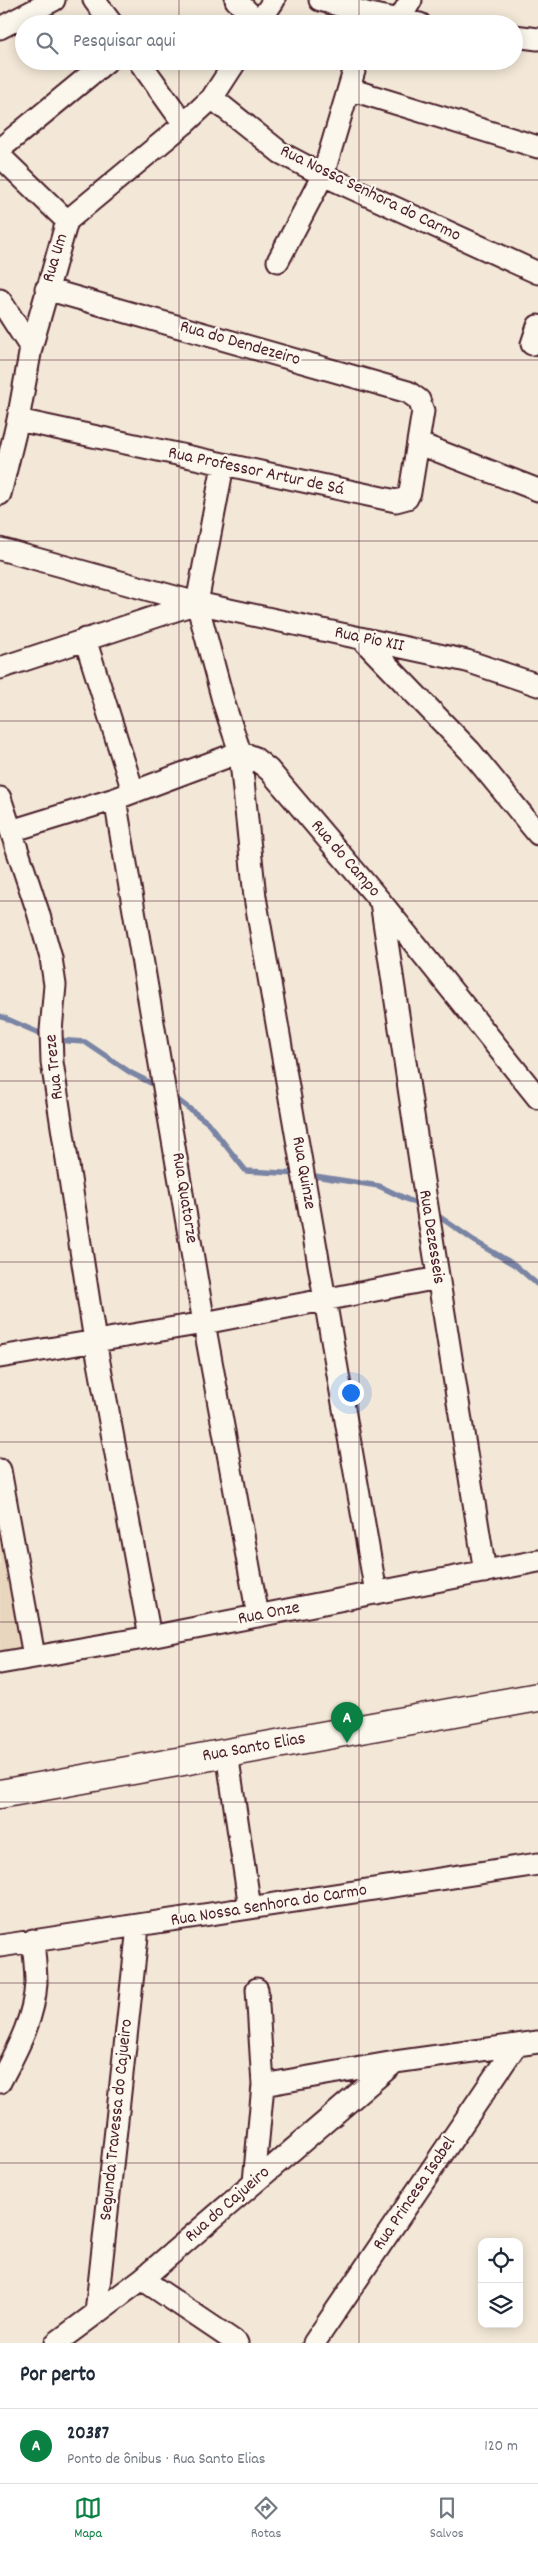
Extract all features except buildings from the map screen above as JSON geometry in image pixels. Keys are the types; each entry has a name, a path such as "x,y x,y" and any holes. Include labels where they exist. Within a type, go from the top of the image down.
{"main road":[{"name":"Rua Santo Elias","path":"0,1794 538,1697"}],"street":[{"path":"25,15 54,0"},
{"path":"94,0 105,15"},
{"path":"236,0 251,15"},
{"path":"264,15 274,0"},
{"path":"402,15 411,0"},
{"path":"325,1 359,15"},
{"path":"0,28 15,20"},
{"path":"523,37 538,39"},
{"path":"0,149 96,70"},
{"path":"145,70 184,124"},
{"name":"Rua Um","path":"0,494 4,455 18,420 31,348 46,289 67,221 184,124 212,98 230,70"},
{"path":"278,261 323,175 354,70"},
{"path":"349,89 538,147"},
{"name":"Rua Nossa Senhora do Carmo","path":"212,98 281,153 323,175 538,273"},
{"path":"0,156 67,221"},
{"name":"Rua do Dendezeiro","path":"46,289 408,392 419,400 423,411"},
{"path":"0,300 31,348"},
{"name":"Rua Professor Artur de Sá","path":"18,420 400,502 407,498 410,492 420,444 423,411"},
{"path":"420,444 538,490"},
{"path":"10,832 124,795 240,752 224,704 197,603 223,465"},
{"name":"Rua Pio XII","path":"0,549 197,603 467,661 538,686"},
{"path":"0,668 197,603"},
{"name":"Rua Quatorze","path":"85,639 124,795 161,1058 204,1323 258,1616"},
{"path":"362,639 470,751 538,834"},
{"name":"Rua do Campo","path":"240,752 253,757 269,770 381,902 538,1098"},
{"name":"Rua Quinze","path":"240,752 255,898 376,1593"},
{"name":"Rua Treze","path":"0,798 38,912 51,958 55,985 51,1031 52,1062 95,1341 150,1637"},
{"name":"Rua Dezesseis","path":"381,902 422,1181 430,1220 485,1572"},
{"path":"0,1357 204,1323 438,1278"},
{"path":"0,1470 34,1656"},
{"name":"Rua Onze","path":"0,1662 150,1637 538,1561"},
{"path":"227,1753 250,1908"},
{"name":"Rua Nossa Senhora do Carmo","path":"0,1946 538,1864"},
{"name":"Segunda Travessa do Cajueiro","path":"96,2314 138,1926"},
{"path":"0,2082 21,2042 31,2015 36,1984 33,1940"},
{"path":"254,2182 263,2085 257,1989"},
{"path":"263,2085 396,2062 538,2042"},
{"name":"Rua Princesa Isabel","path":"314,2343 516,2045"},
{"name":"Rua do Cajueiro","path":"56,2343 142,2280 396,2062"},
{"path":"142,2280 237,2343"}],"shaded area":[{"path":"0,1495 22,1652 0,1656"}],"waterway":[{"path":"0,1016 46,1036"},
{"path":"55,1040 85,1042 131,1073 157,1086"},
{"path":"171,1095 207,1122 246,1171 299,1174"},
{"path":"308,1175 379,1186 421,1206"},
{"path":"434,1213 479,1244 515,1265 538,1285"}],"place":[{"name":"20387","path":"347,1743"}]}
